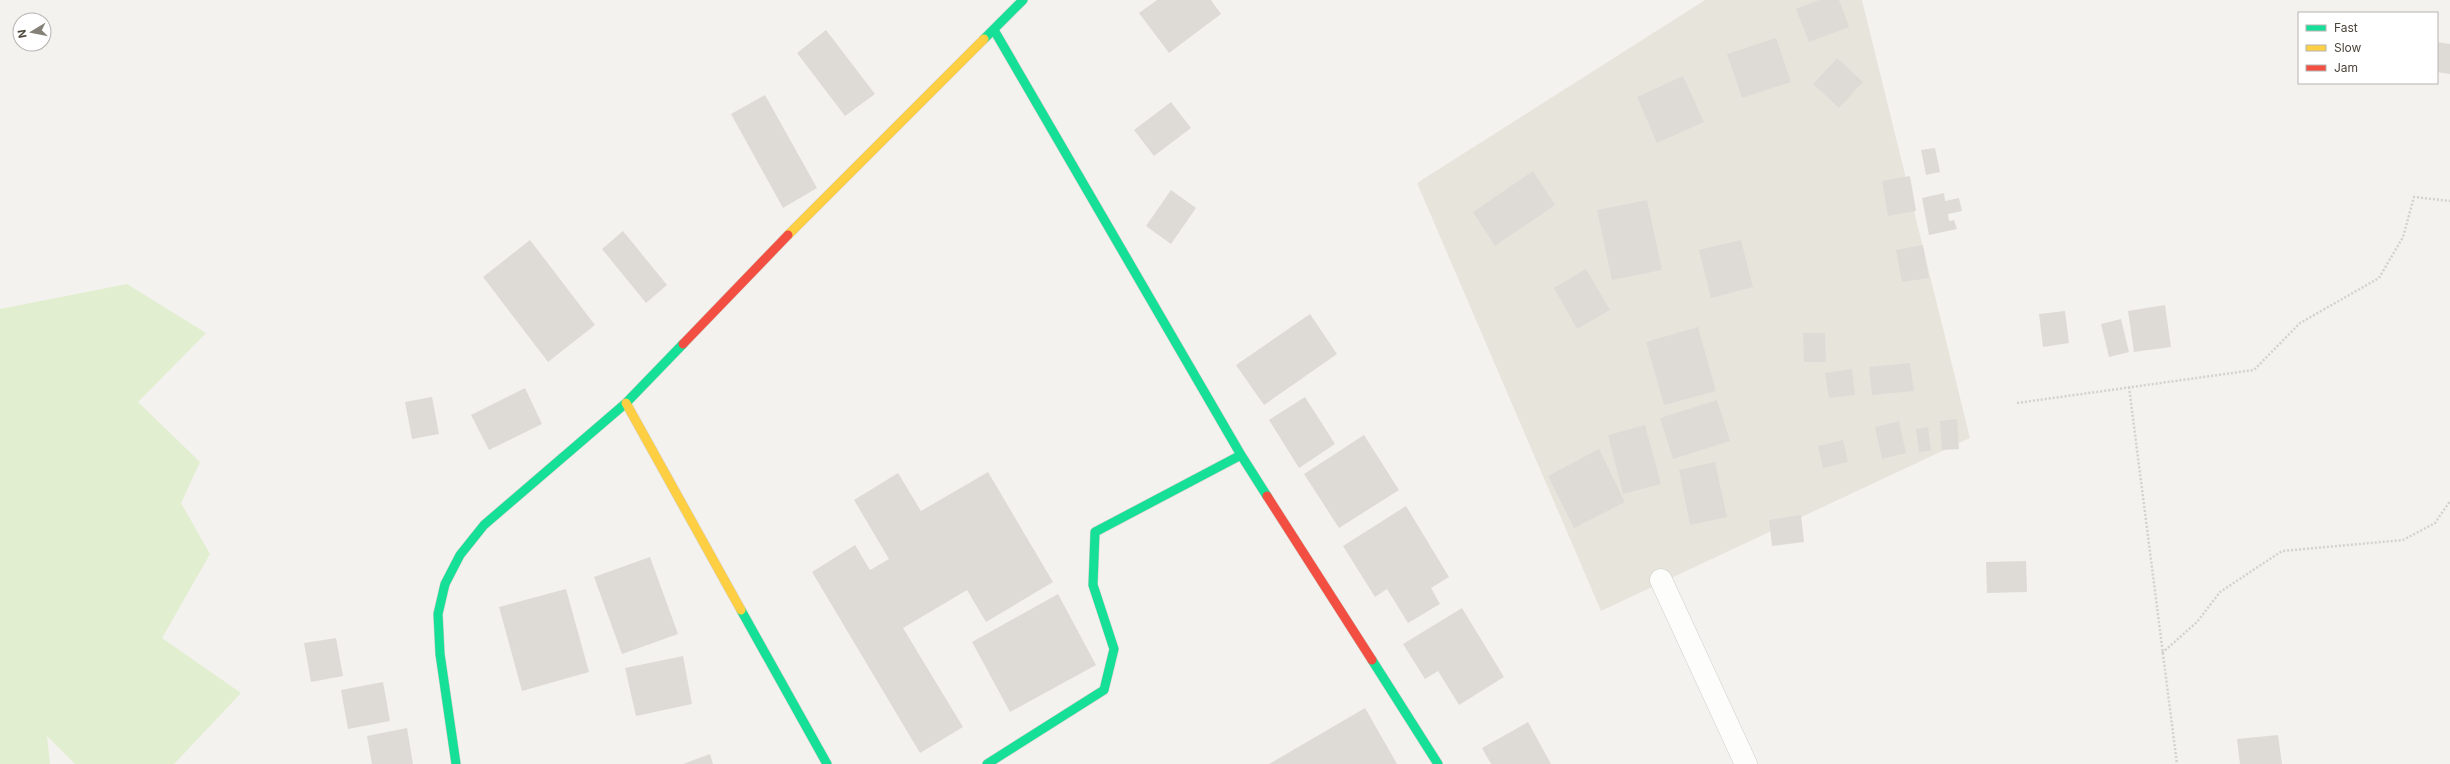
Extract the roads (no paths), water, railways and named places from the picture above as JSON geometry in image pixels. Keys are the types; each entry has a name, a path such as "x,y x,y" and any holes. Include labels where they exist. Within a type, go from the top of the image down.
{"street":[{"path":"456,764 440,654 438,614 445,584 460,555 484,525 626,403 791,232 1023,0"},
{"path":"994,30 1241,455 1438,764"},
{"path":"626,403 827,764"},
{"path":"987,764 1104,690 1114,649 1093,585 1095,532 1241,455"},
{"path":"1661,580 1746,764"}]}
